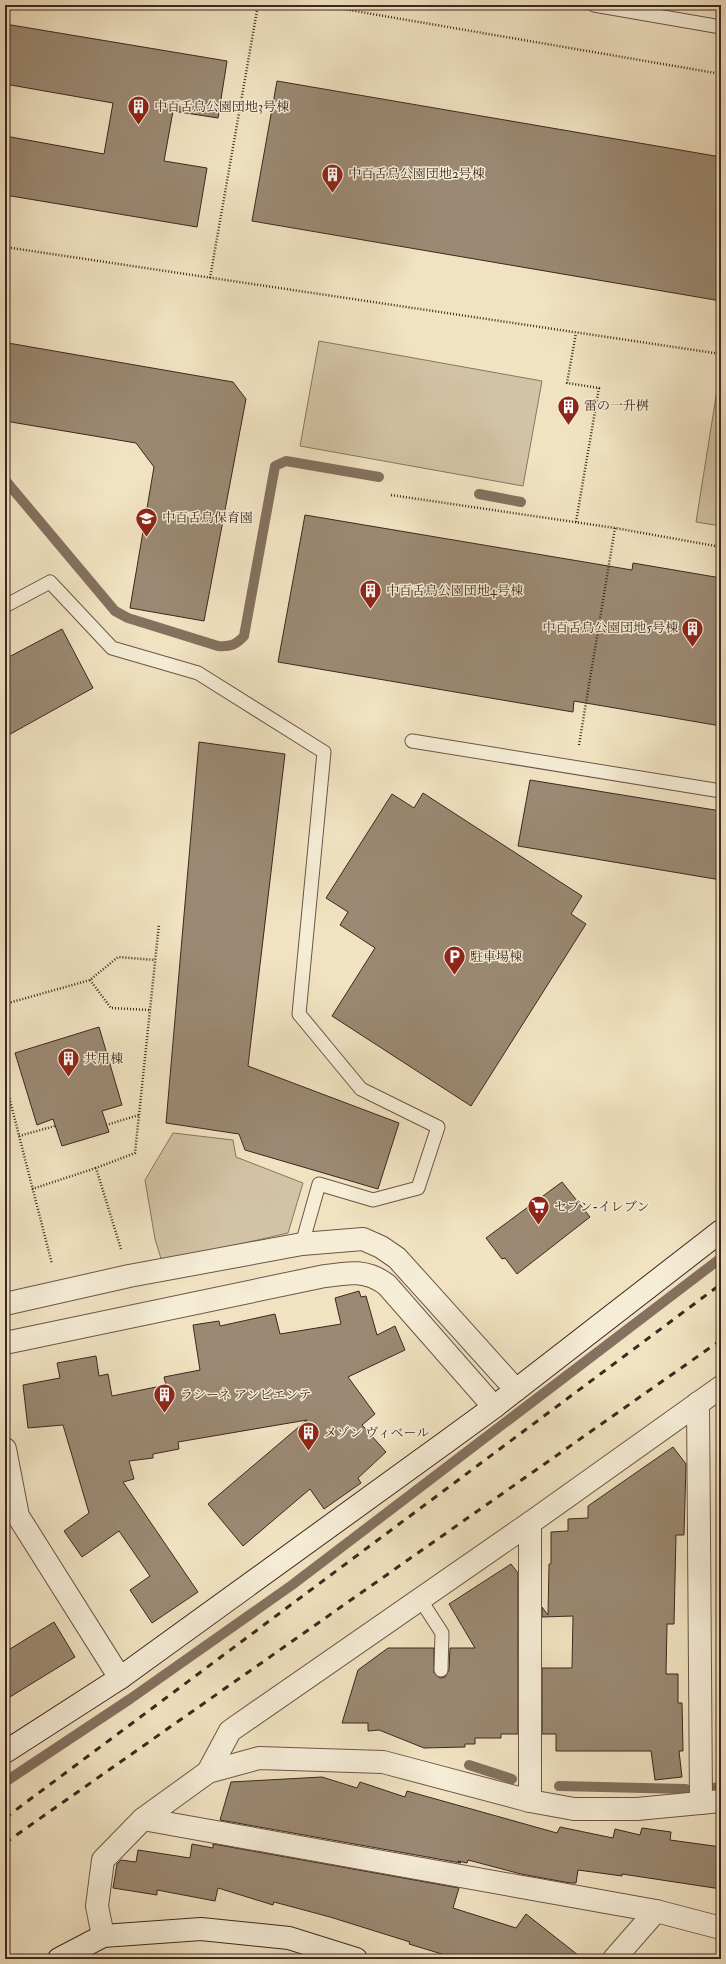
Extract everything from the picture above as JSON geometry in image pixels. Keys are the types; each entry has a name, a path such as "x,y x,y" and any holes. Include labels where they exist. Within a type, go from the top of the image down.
{"street":[{"path":"5,1752 120,1678 494,1407 721,1231"},
{"path":"5,1304 130,1276 302,1244 363,1239 381,1247 397,1258 516,1390"},
{"path":"5,1343 344,1273 363,1273 376,1277 387,1285 494,1407"},
{"path":"208,1772 230,1731 530,1523 721,1387"},
{"path":"103,1936 97,1906 103,1860 143,1819 208,1772 259,1758 383,1762 530,1802 582,1809 637,1810 711,1802 698,1403"},
{"path":"5,1449 12,1519 120,1678"},
{"path":"530,1523 530,1802"},
{"path":"143,1819 656,1911 721,1928"},
{"path":"614,1959 656,1911"},
{"path":"59,1959 103,1936 201,1929 289,1938 356,1959"}],"lane":[{"path":"594,5 721,27"},
{"path":"5,606 50,582 112,648 198,673 324,752 299,1014 361,1089 438,1127 418,1188 373,1200 318,1184 302,1244"},
{"path":"412,741 576,766 721,791"},
{"path":"420,1599 442,1633 441,1670"}],"path":[{"path":"210,278 258,5"},
{"path":"320,5 721,74"},
{"path":"5,247 721,354"},
{"path":"576,333 567,383 599,388 576,522"},
{"path":"391,494 615,528 721,547"},
{"path":"576,766 615,528"},
{"path":"32,1189 135,1154 158,924"},
{"path":"5,1004 90,980 118,957 155,960"},
{"path":"90,980 111,1008 150,1010"},
{"path":"5,1081 59,1293"},
{"path":"106,1125 139,1115"},
{"path":"19,1136 55,1126"},
{"path":"96,1168 130,1276"}],"shaded area":[{"path":"319,341 542,381 523,486 300,446"},
{"path":"718,384 721,384 721,526 696,522"},
{"path":"173,1133 233,1140 236,1157 303,1183 288,1233 162,1262 155,1239 145,1180"}],"building":[{"name":"中百舌鳥公園団地3号棟","path":"5,24 227,61 218,118 173,111 164,161 207,168 197,227 5,195 5,136 104,154 113,103 5,84"},
{"name":"中百舌鳥公園団地2号棟","path":"277,81 721,157 721,301 252,221"},
{"name":"中百舌鳥保育園","path":"8,343 233,382 246,399 204,621 130,608 154,467 136,443 5,421 5,363"},
{"path":"305,515 632,570 633,563 721,578 721,726 574,701 573,712 278,662"},
{"path":"62,629 93,688 5,737 5,659"},
{"path":"199,742 285,754 248,1066 399,1123 378,1189 245,1150 239,1134 166,1123"},
{"path":"530,780 721,811 721,880 518,846"},
{"name":"駐車場棟","path":"423,793 582,896 571,914 586,924 471,1106 332,1016 375,948 340,925 348,912 326,898 392,794 414,808"},
{"name":"共用棟","path":"99,1027 122,1105 102,1111 109,1132 62,1146 53,1119 37,1125 15,1053"},
{"name":"セブン-イレブン","path":"562,1182 590,1217 517,1274 505,1258 502,1259 486,1238"},
{"path":"359,1291 361,1297 366,1296 377,1335 395,1326 405,1350 348,1377 375,1414 362,1425 386,1452 358,1478 361,1483 324,1509 310,1489 243,1546 208,1504 307,1420 178,1442 179,1449 153,1454 153,1458 129,1461 134,1479 123,1482 198,1592 152,1623 130,1590 150,1576 119,1531 82,1557 64,1531 89,1513 63,1425 28,1428 23,1385 60,1378 57,1363 96,1356 99,1376 108,1374 112,1396 166,1385 164,1377 200,1370 193,1325 219,1321 220,1326 275,1314 280,1334 341,1324 335,1298"},
{"path":"673,1447 686,1464 684,1535 676,1535 674,1624 667,1624 666,1674 678,1674 678,1703 682,1703 683,1751 679,1751 682,1777 655,1780 651,1751 556,1751 556,1734 542,1734 542,1668 572,1668 573,1616 542,1617 542,1607 548,1615 551,1532 568,1531 568,1519 588,1518 588,1506"},
{"path":"511,1564 518,1573 518,1734 501,1734 501,1738 475,1738 475,1744 465,1744 465,1747 424,1748 379,1730 368,1731 368,1723 342,1723 358,1670 388,1648 434,1648 434,1673 440,1678 445,1677 449,1670 450,1648 475,1648 449,1604"},
{"path":"54,1622 75,1657 5,1700 5,1652"},
{"path":"322,1777 357,1788 360,1782 405,1797 407,1791 557,1833 560,1827 613,1838 615,1829 640,1835 642,1828 671,1832 670,1840 721,1847 721,1889 622,1874 622,1876 578,1870 576,1883 570,1883 521,1874 468,1860 467,1863 458,1861 461,1863 220,1820 231,1782"},
{"path":"192,1844 213,1848 213,1844 459,1888 453,1908 516,1928 526,1914 583,1959 458,1959 330,1917 274,1902 273,1905 218,1888 215,1901 157,1890 157,1895 113,1888 117,1864 121,1860 136,1862 138,1850 190,1858"}],"waterway":[{"path":"5,480 115,611 128,618 218,646 229,646 238,642 244,636 275,466 286,461 379,477"},
{"path":"479,494 521,502"},
{"path":"5,1782 130,1699 292,1585 721,1258"},
{"path":"469,1765 512,1779"},
{"path":"559,1786 686,1789"},
{"path":"713,1788 721,1787"}],"railway":[{"path":"5,1818 721,1284"},
{"path":"5,1843 721,1340"}],"place":[{"name":"中百舌鳥公園団地3号棟","path":"139,126"},
{"name":"中百舌鳥公園団地2号棟","path":"332,194"},
{"name":"雷の一升桝","path":"568,426"},
{"name":"中百舌鳥保育園","path":"147,538"},
{"name":"中百舌鳥公園団地4号棟","path":"371,610"},
{"name":"中百舌鳥公園団地5号棟","path":"693,648"},
{"name":"駐車場棟","path":"455,976"},
{"name":"共用棟","path":"69,1078"},
{"name":"セブン-イレブン","path":"538,1226"},
{"name":"ラシーネ アンビエンテ","path":"165,1414"},
{"name":"メゾン ヴィベール","path":"309,1452"}]}
